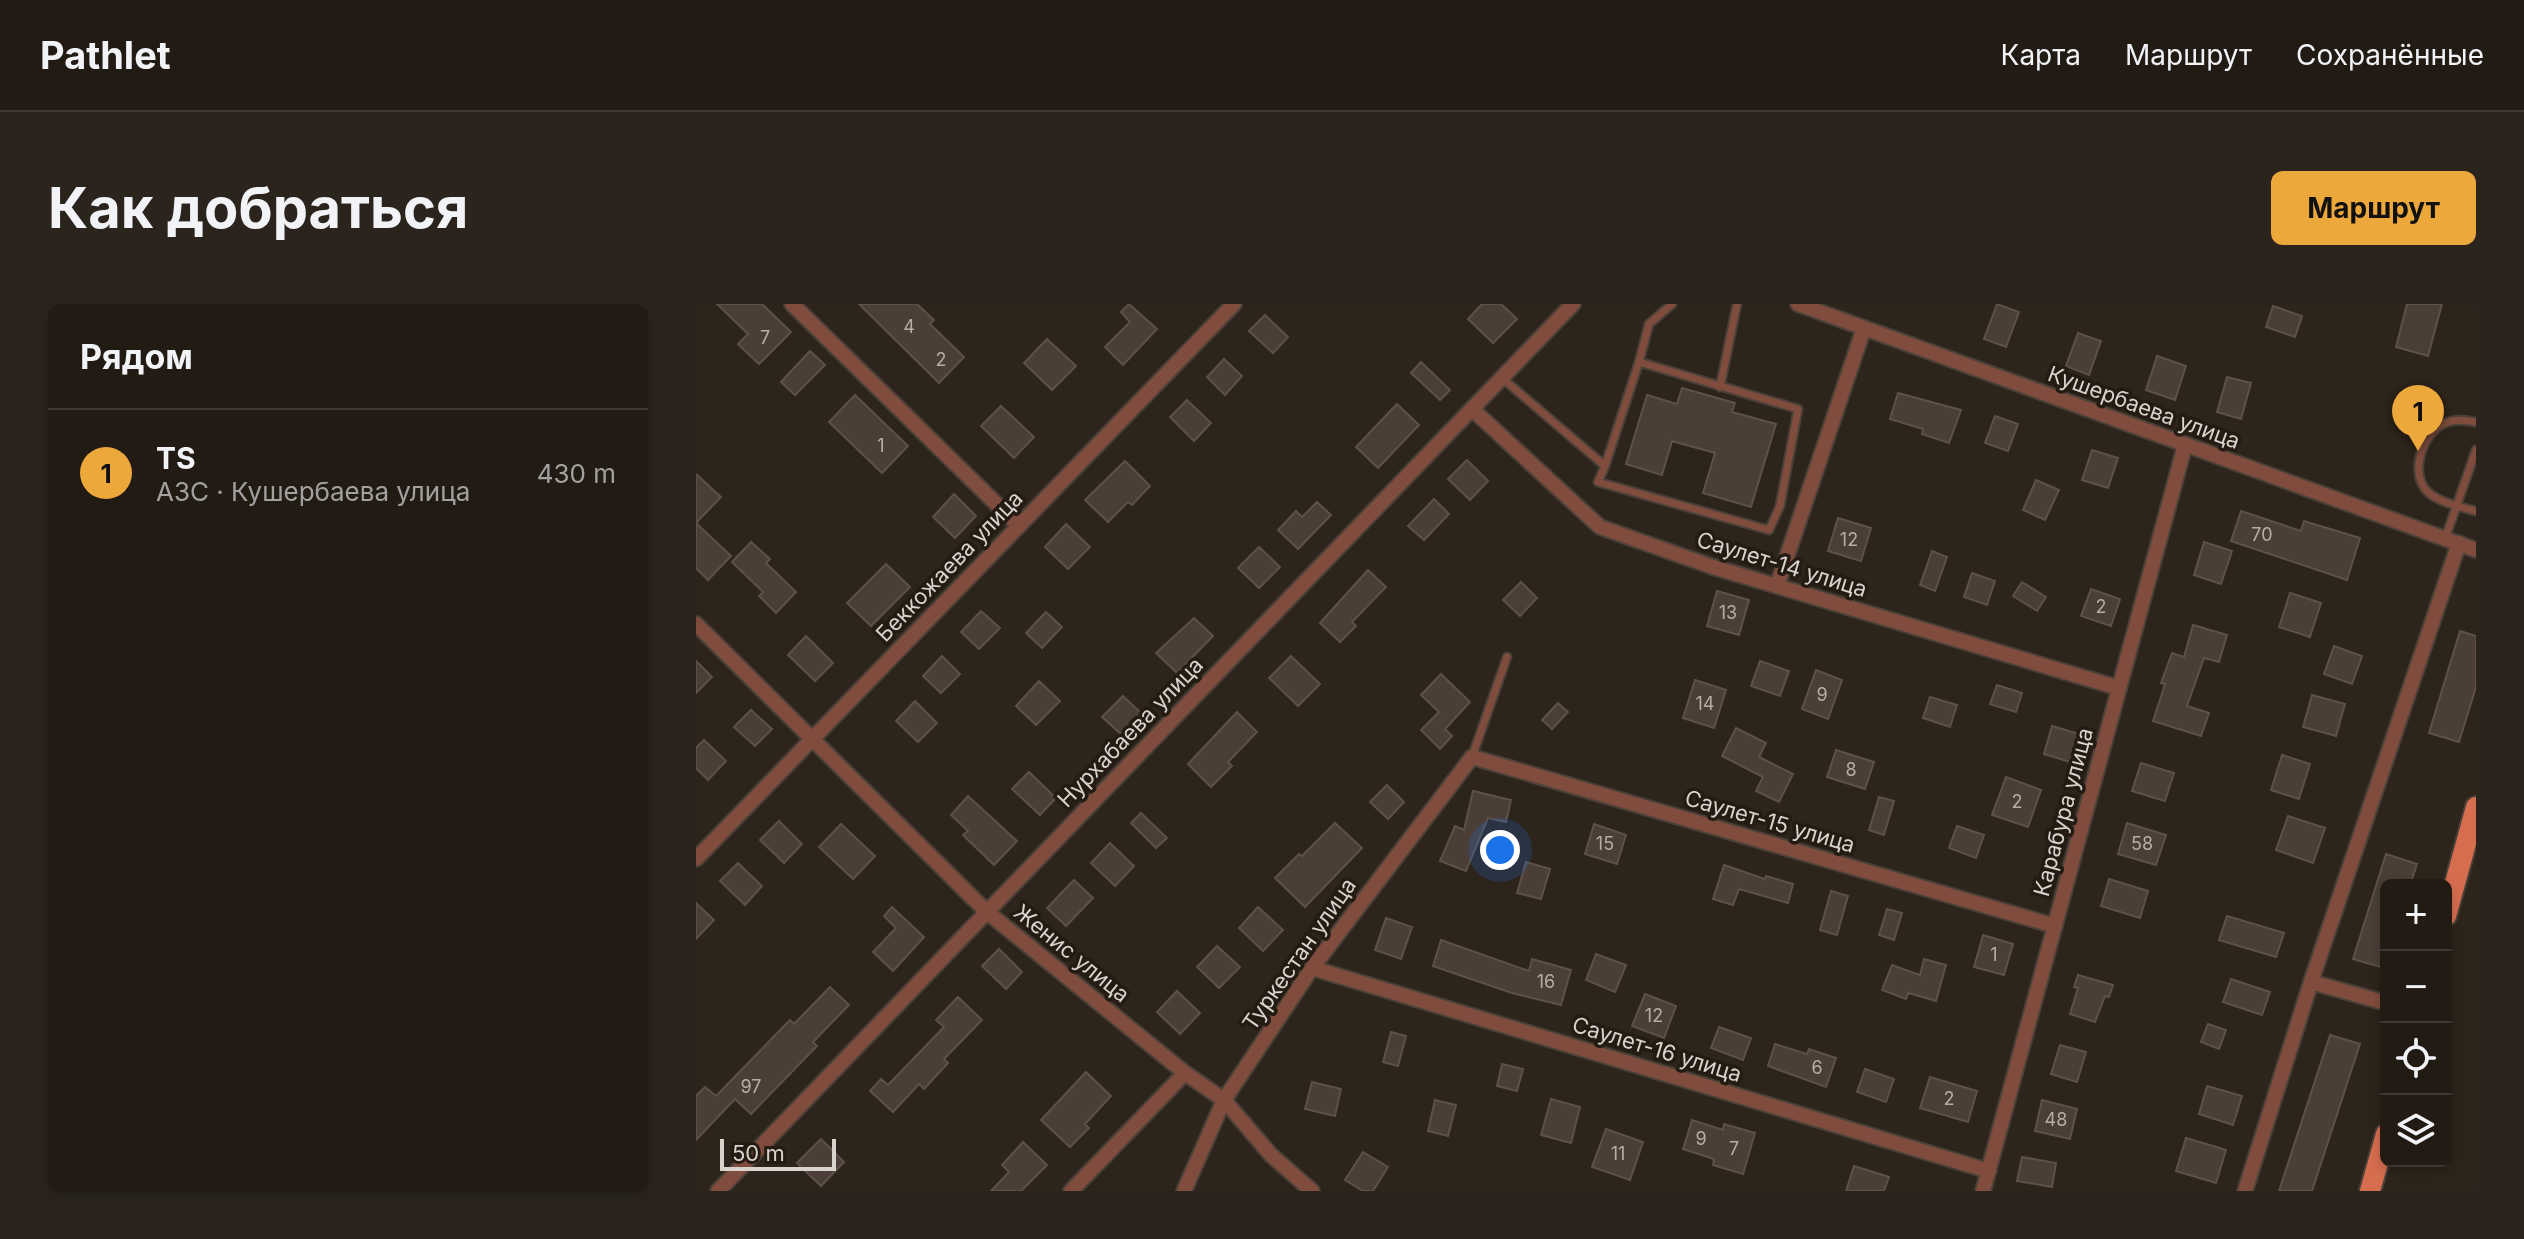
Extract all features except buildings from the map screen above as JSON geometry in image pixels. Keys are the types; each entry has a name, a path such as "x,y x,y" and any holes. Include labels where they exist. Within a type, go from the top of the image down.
{"main road":[{"path":"2452,894 2476,807"},
{"path":"2370,1191 2380,1155"}],"street":[{"path":"792,304 1019,526"},
{"name":"Нурхабаева улица","path":"718,1191 1573,304"},
{"name":"Кушербаева улица","path":"1798,304 2476,550"},
{"name":"Беккожаева улица","path":"696,859 1228,306"},
{"path":"1777,586 1864,328"},
{"name":"Саулет-14 улица","path":"1472,409 1600,527 1713,567 2119,688"},
{"name":"Карабура улица","path":"1983,1191 2185,445"},
{"path":"2245,1191 2452,541"},
{"name":"Женис улица","path":"696,624 987,912 1185,1073 1224,1100 1271,1155 1312,1191"},
{"name":"Саулет-15 улица","path":"1472,757 2055,926"},
{"name":"Туркестан улица","path":"1184,1191 1224,1100 1312,968 1472,757"},
{"name":"Саулет-16 улица","path":"1312,968 1989,1171"},
{"path":"2311,982 2380,1001"},
{"path":"1071,1191 1185,1073"}],"lane":[{"path":"1639,362 1798,409 1780,506 1769,530 1598,482 1649,324 1672,304"},
{"path":"1720,387 1737,304"},
{"path":"1502,378 1605,466"},
{"path":"2476,422 2443,424 2424,444 2419,464 2421,482 2427,492 2476,511"},
{"path":"2452,541 2457,506 2476,450"},
{"path":"1472,757 1507,657"}],"place":[{"name":"TS","path":"2418,451"}]}
